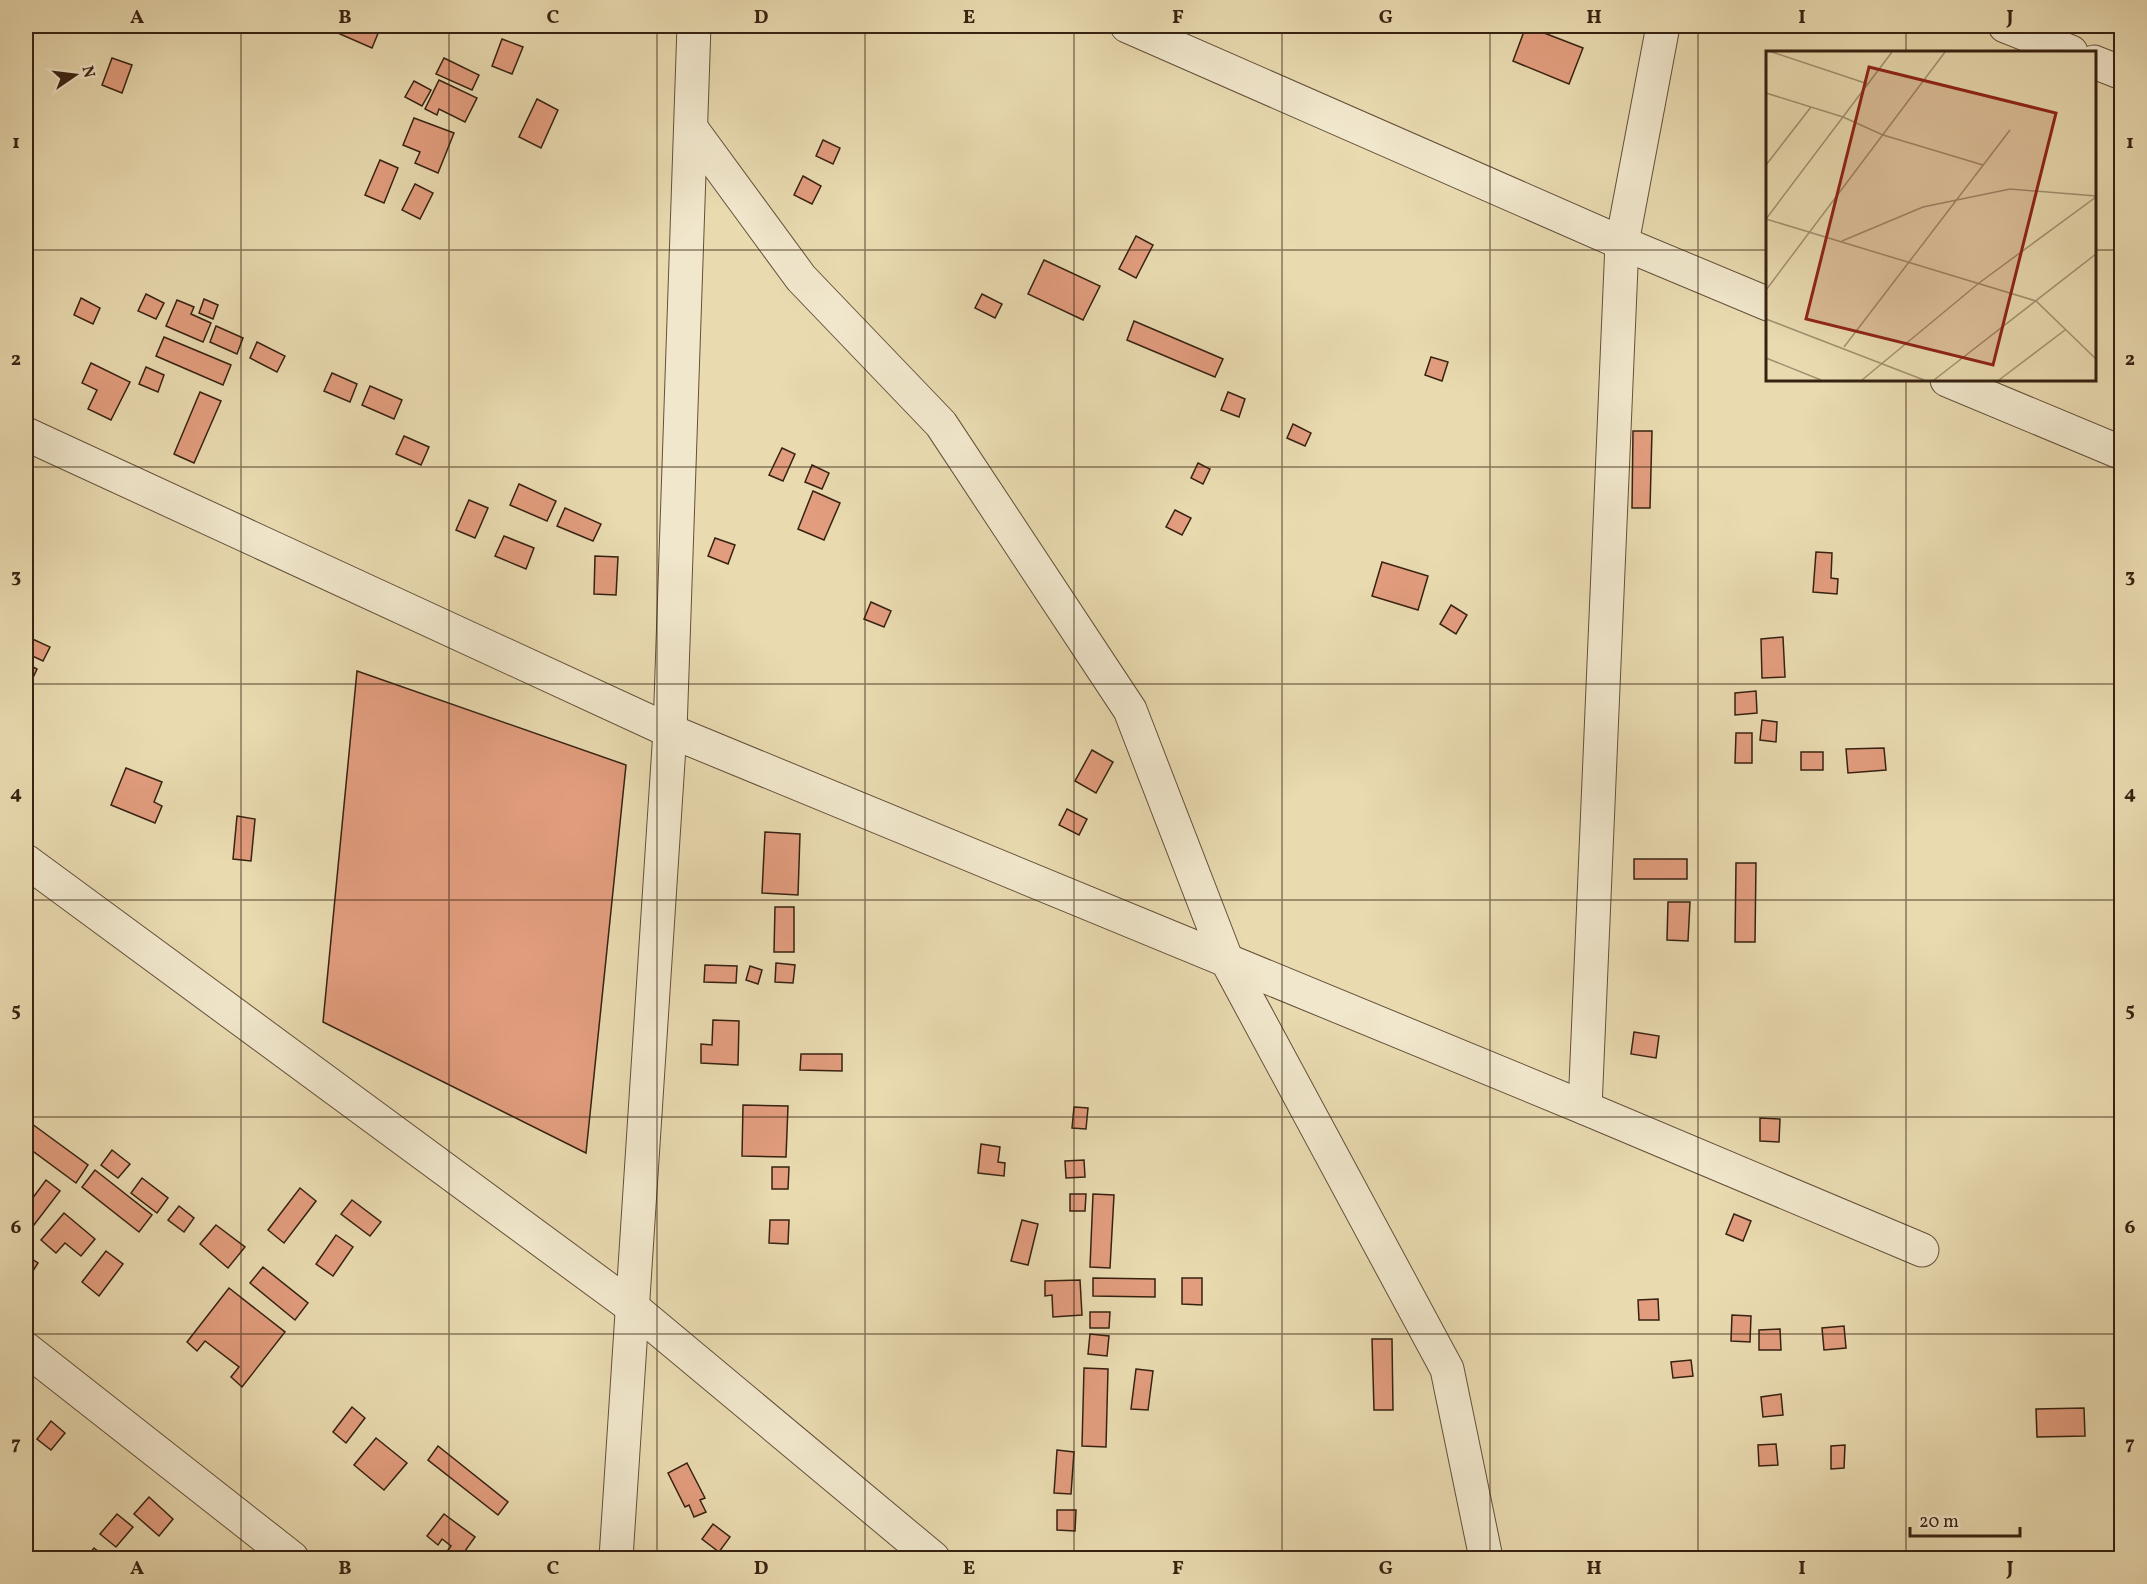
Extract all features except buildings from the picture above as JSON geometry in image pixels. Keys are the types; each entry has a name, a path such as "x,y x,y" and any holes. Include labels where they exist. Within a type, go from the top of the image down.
{"street":[{"path":"616,1558 670,731 694,26"},
{"path":"1127,26 1622,243 1766,304"},
{"path":"1585,1108 1622,243 1663,26"},
{"path":"2007,26 2069,51"},
{"path":"2096,63 2121,73"},
{"path":"691,128 801,278 941,424 1130,710 1227,961 1447,1369 1486,1558"},
{"path":"1949,381 2121,453"},
{"path":"26,434 670,731 1585,1108 1922,1251"},
{"path":"26,861 632,1307 933,1558"},
{"path":"26,1349 292,1558"}]}
